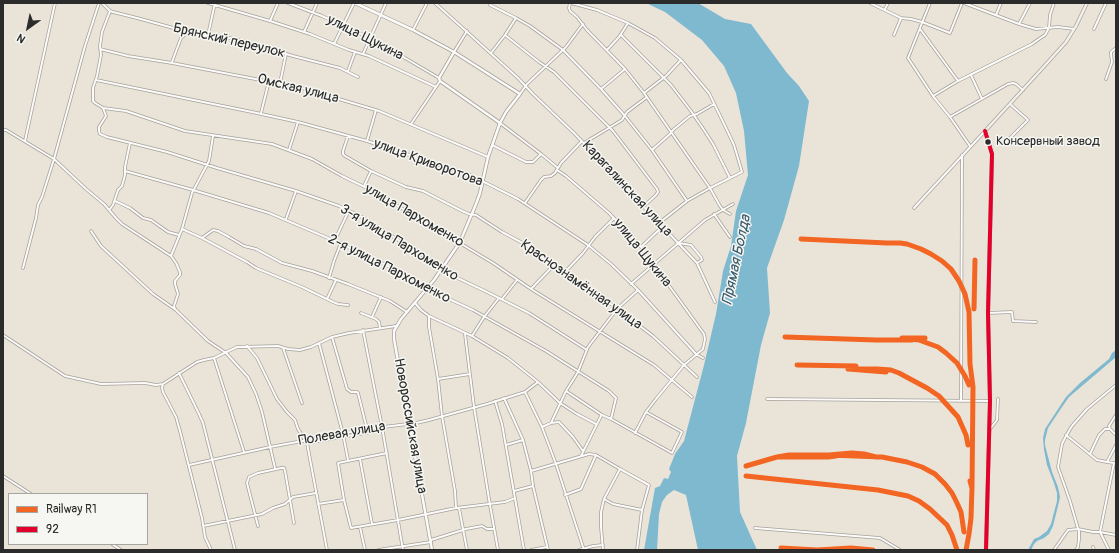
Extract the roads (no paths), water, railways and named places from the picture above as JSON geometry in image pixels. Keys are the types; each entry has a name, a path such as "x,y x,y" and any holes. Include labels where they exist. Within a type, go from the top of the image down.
{"main road":[{"path":"986,550 990,430 988,313 992,154 985,131 1066,42 1088,3"}],"street":[{"path":"25,141 55,3"},
{"path":"23,268 38,205 42,197 54,158 84,46 101,3 110,11 102,32 100,46 101,55 93,88 93,101 103,108"},
{"path":"208,3 304,32 363,54 436,87"},
{"path":"270,21 278,3"},
{"name":"улица Щукина","path":"288,3 343,26 405,58 440,80 541,154 614,218 641,247 704,334 705,338 703,349 696,354"},
{"path":"304,32 317,3"},
{"path":"334,44 355,3 381,14 454,52 520,94"},
{"path":"363,54 386,3"},
{"path":"413,30 427,3"},
{"name":"Карагалинская улица","path":"435,3 518,78 583,142 644,206 697,264 716,302"},
{"path":"659,223 710,188 742,172 734,145 709,92 681,60 655,38 628,23 597,10 570,3 570,11 625,69 644,93 710,188 723,210 730,214"},
{"path":"870,3 901,18 922,22 950,33 963,3 1036,29 1064,27 1074,29"},
{"path":"885,9 888,3"},
{"path":"930,3 908,58 933,96 970,146"},
{"path":"996,15 1001,3"},
{"path":"1019,24 1030,3"},
{"path":"933,96 971,74 1032,44 1045,34 1049,28 1050,15 1054,3"},
{"path":"1094,28 1106,3"},
{"path":"208,35 215,4"},
{"path":"490,5 530,26 563,50 625,116 652,150 688,202"},
{"name":"Брянский переулок","path":"110,11 188,32 204,35 215,35 242,41 332,66 348,71 358,77"},
{"path":"491,53 516,18"},
{"path":"894,35 901,18"},
{"path":"607,50 621,35 628,23"},
{"path":"3,335 65,376 100,384 145,383 156,385 163,384 197,362 214,358 237,347 278,346 300,350 311,347 332,337 363,330 396,326 427,289 460,242 480,193 488,157 500,123 506,112 526,86 563,50 583,24"},
{"path":"920,29 958,81"},
{"path":"411,124 436,87 454,52 467,31"},
{"path":"172,63 181,38 188,32"},
{"path":"505,35 545,67 554,72 610,127 658,192 644,206"},
{"path":"621,35 664,77 694,115 712,144 730,178"},
{"path":"1106,79 1112,62 1111,54 1116,48"},
{"name":"Омская улица","path":"100,49 128,56 302,88 376,110 488,157"},
{"path":"348,71 355,52"},
{"path":"280,83 286,54"},
{"path":"644,93 664,77 681,60"},
{"path":"601,89 625,69"},
{"path":"971,74 982,98"},
{"name":"улица Криворотова","path":"96,80 298,122 367,141 470,175 525,203 588,245 611,264 638,290 696,354 703,358"},
{"path":"261,114 268,81"},
{"path":"950,117 982,98 1012,83 1021,87 1023,90"},
{"path":"525,203 541,180 544,177 551,176 555,173 572,150 583,142 622,120 627,112 647,97"},
{"path":"652,150 690,116 714,104"},
{"path":"1006,142 1028,120 1010,104"},
{"name":"улица Пархоменко","path":"103,108 126,111 185,131 272,144 312,159 342,176 364,186 460,242 531,289 654,366 692,397"},
{"name":"3-я улица Пархоменко","path":"103,108 106,116 99,127 100,134 167,152 296,191 349,210 436,264 447,273 501,298 529,313 587,350"},
{"path":"367,141 376,110"},
{"path":"289,150 298,122"},
{"path":"3,130 6,130 54,158 86,189 110,209 122,224 171,256 180,272 180,275 175,281 178,294 174,306 176,310"},
{"path":"914,208 985,131"},
{"path":"171,256 182,230 194,190 211,156 213,136"},
{"name":"Краснознамённая улица","path":"348,136 343,151 345,156 371,171 406,187 423,191 462,211 480,217 502,232 530,247 543,258 617,308 653,336 697,377"},
{"path":"110,209 122,186 130,142"},
{"path":"492,145 526,162 533,162 541,154"},
{"path":"961,401 962,155"},
{"name":"2-я улица Пархоменко","path":"125,171 269,212 335,240 392,268 427,289 473,310 546,351 609,391 616,398 611,419"},
{"path":"364,186 371,171"},
{"path":"286,219 296,191"},
{"path":"115,201 130,208 143,218 151,220 168,232 179,235"},
{"path":"631,284 705,220 733,204"},
{"path":"335,240 349,210"},
{"path":"714,214 730,237"},
{"path":"565,272 583,253 595,237 614,218"},
{"path":"641,247 662,226"},
{"path":"182,230 202,238 256,268 338,304 348,305"},
{"path":"202,238 213,230 218,231 244,246 256,249 276,260 381,297 407,312"},
{"path":"91,231 101,246 133,276 153,294 176,310 208,341 226,353 248,377 253,385 262,412 275,468"},
{"path":"329,278 341,243"},
{"path":"678,243 691,245 702,260 697,264"},
{"path":"531,289 554,265"},
{"path":"327,299 336,280"},
{"path":"472,336 484,317 517,280"},
{"path":"550,423 566,391 578,372 588,347 617,308 638,290"},
{"path":"372,317 381,297"},
{"path":"414,303 429,316 472,336 508,358 538,382 560,403 596,424"},
{"path":"988,313 1012,312 1013,322 1036,322"},
{"path":"361,314 372,317 379,322 380,328"},
{"path":"429,316 429,327 438,380 442,416 467,550"},
{"name":"Новороссийская улица","path":"396,326 394,331 394,339 432,550"},
{"path":"363,330 382,427 403,550"},
{"path":"464,333 474,407 498,550"},
{"path":"332,337 347,389 351,392 355,391 358,393 367,429"},
{"path":"319,343 348,460"},
{"path":"247,346 257,358 277,399 295,420 298,429 307,444 327,550"},
{"path":"283,348 302,403"},
{"path":"635,433 646,412 671,380 696,354"},
{"path":"214,358 244,452"},
{"path":"179,373 200,414 208,440 235,550"},
{"path":"438,380 470,374"},
{"name":"Полевая улица","path":"189,465 244,452 343,435 367,429 410,424 525,392 538,382"},
{"path":"163,384 163,392 176,417 189,465 205,537 211,550"},
{"path":"1076,550 1079,539 1078,530 1058,467 1062,444 1066,435 1087,409 1116,384"},
{"path":"566,391 602,415 672,453 682,432 646,412"},
{"path":"525,392 542,427 556,464 583,549"},
{"path":"504,398 523,440 547,548 531,550"},
{"path":"767,399 990,402"},
{"path":"495,400 502,424 524,550"},
{"path":"990,430 997,420 998,400"},
{"path":"582,456 596,424 602,415"},
{"path":"1110,429 1109,426 1116,415"},
{"path":"542,427 550,423 559,422 573,437 583,451"},
{"path":"1090,454 1099,435 1105,429 1110,429"},
{"path":"1110,429 1116,435"},
{"path":"307,444 343,435 382,430"},
{"path":"1066,435 1097,460 1114,463 1100,532 1109,550"},
{"path":"506,445 523,440"},
{"path":"1108,462 1116,445"},
{"path":"386,454 338,463 349,526 351,528 458,508 490,505 515,498"},
{"path":"531,471 589,454 596,455 649,484 642,510 637,550"},
{"path":"565,494 581,489 596,455"},
{"path":"360,458 372,524"},
{"path":"258,526 247,483 249,477 275,468 284,468 294,523"},
{"path":"603,550 601,512 604,499 620,469"},
{"path":"3,476 29,493"},
{"path":"514,491 533,486"},
{"path":"203,526 255,516 285,504 296,496 316,493"},
{"path":"604,499 613,504 642,510"},
{"path":"318,504 344,500"},
{"path":"378,550 431,541 466,529 482,526 487,529 494,528"},
{"path":"360,527 365,550"},
{"path":"755,528 880,538 900,550"},
{"path":"1054,550 1068,530 1100,532 1116,535"},
{"path":"579,550 603,545"}],"water":[{"name":"Прямая Болда","path":"646,3 698,3 725,19 751,24 809,101 799,166 784,220 767,268 770,313 761,345 746,423 737,456 740,512 757,550 698,550 686,495 674,490 667,495 662,502 659,514 657,550 644,550 655,488 660,486 664,478 668,479 671,472 669,469 675,454 684,441 716,314 723,271 731,246 736,211 748,175 744,131 736,93 724,66 702,40 665,12"},
{"path":"1116,350 1116,357 1069,397 1048,428 1045,445 1060,497 1053,526 1049,534 1037,541 1031,550 1028,550 1034,539 1047,531 1051,524 1057,501 1057,493 1047,465 1044,450 1043,438 1045,429 1066,397 1080,383 1109,359 1112,353"}],"rail line":[{"name":"R1","path":"801,239 907,244 931,254 951,269 965,294 969,312 970,364 973,387 972,488"},
{"name":"R1","path":"974,309 975,260"},
{"name":"R1","path":"785,337 912,340"},
{"name":"R1","path":"925,338 902,338 919,340 938,347 957,363 969,385"},
{"name":"R1","path":"797,365 856,366"},
{"name":"R1","path":"886,372 848,369 891,370 927,388 939,396 958,417 966,435 968,445"},
{"name":"R1","path":"876,457 864,454 852,453 829,455 882,457 907,462 922,467 935,474 952,493 961,512 964,532"},
{"name":"R1","path":"829,455 789,455 777,457 836,456"},
{"name":"R1","path":"746,466 777,457"},
{"name":"R1","path":"746,476 878,490 908,496 919,501 930,509 947,525 957,550"},
{"name":"R1","path":"966,550 971,518 972,488 970,481"},
{"name":"R1","path":"781,548 817,550"},
{"name":"R1","path":"821,550 817,550 851,548 873,550"}],"place":[{"name":"Консервный завод","path":"988,142"}]}
